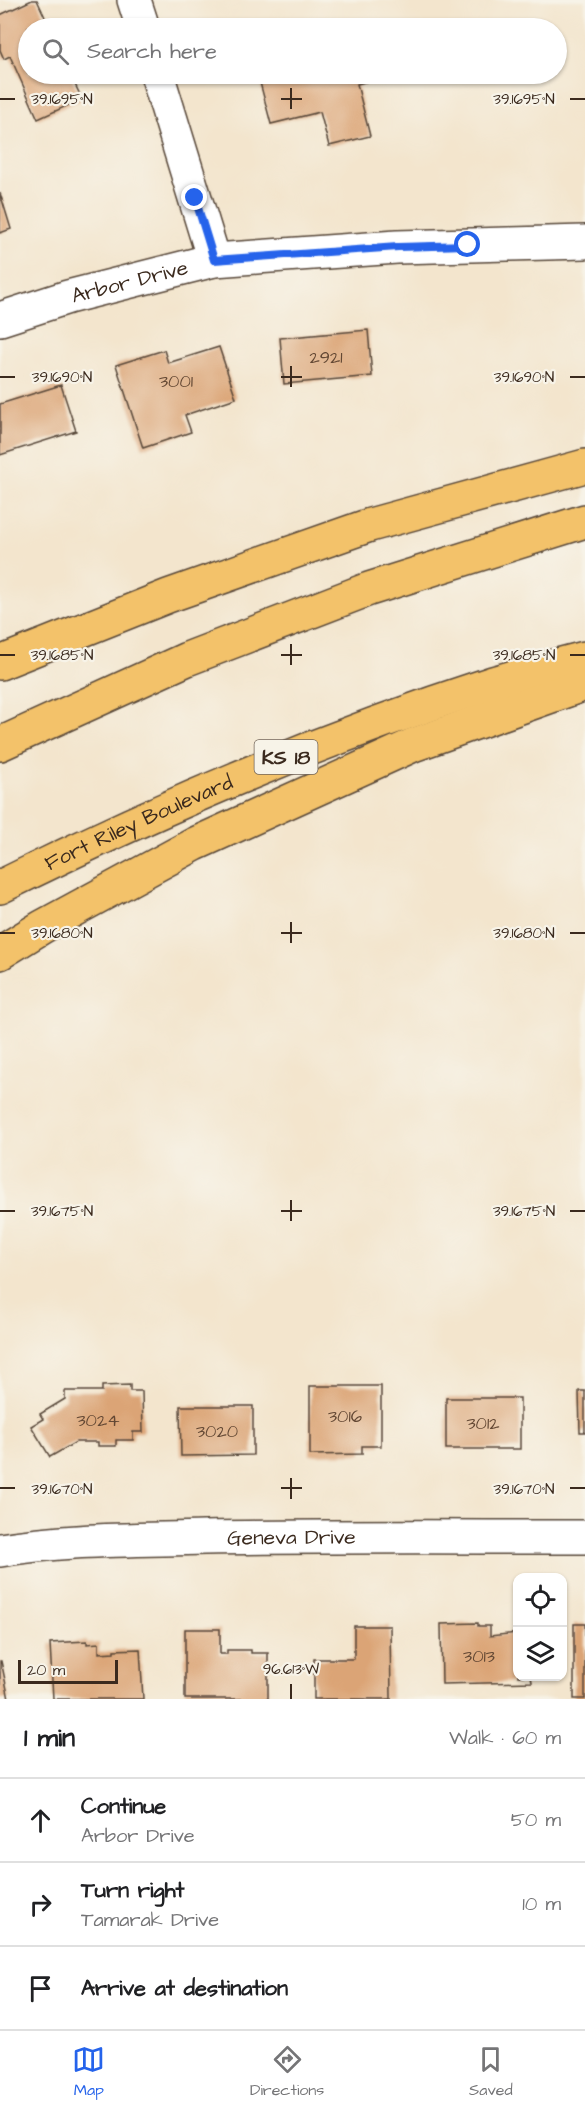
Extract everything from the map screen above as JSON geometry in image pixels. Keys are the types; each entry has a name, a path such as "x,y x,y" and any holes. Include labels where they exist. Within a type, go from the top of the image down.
{"highway":[{"path":"0,663 168,596 370,525 585,466"},
{"path":"0,744 187,659 369,589 585,521"},
{"name":"Fort Riley Boulevard","path":"0,888 84,845 283,758 494,683 585,658"},
{"path":"0,952 195,844 413,745 585,684"}],"street":[{"path":"134,0 140,18"},
{"path":"160,84 214,260"},
{"name":"Arbor Drive","path":"0,319 68,297 214,260 398,247 585,242"},
{"name":"Geneva Drive","path":"0,1550 98,1540 253,1537 585,1537"}],"building":[{"path":"32,0 37,0 45,18 18,18 18,74 10,56 4,59 0,50 0,15"},
{"path":"22,84 75,84 82,99 38,119"},
{"path":"260,84 357,84 370,136 329,146 320,112 271,124"},
{"path":"0,193 11,229 0,233"},
{"path":"368,330 372,376 284,384 280,338"},
{"path":"219,347 236,398 185,415 191,432 143,448 116,365 164,350 168,363"},
{"path":"61,385 76,431 0,455 0,404"},
{"path":"130,1385 130,1391 142,1391 143,1432 133,1432 133,1440 116,1440 116,1446 98,1446 98,1442 76,1442 50,1457 31,1426 43,1419 40,1414 65,1399 65,1391 102,1391 102,1386"},
{"path":"310,1386 381,1386 381,1446 362,1446 362,1454 310,1455"},
{"path":"579,1391 585,1391 585,1432 580,1432"},
{"path":"446,1398 520,1398 520,1449 446,1449"},
{"path":"180,1406 253,1406 253,1455 181,1456"},
{"path":"478,1623 478,1626 490,1626 490,1636 513,1634 513,1681 532,1682 442,1684 441,1624"},
{"path":"574,1624 585,1624 585,1699 574,1699"},
{"path":"354,1626 390,1626 391,1699 314,1699 314,1659 354,1659"},
{"path":"185,1629 220,1629 220,1654 227,1654 227,1650 268,1653 268,1699 185,1699"},
{"path":"87,1641 87,1644 99,1643 99,1653 140,1649 143,1699 53,1699 50,1643"},
{"path":"1,1661 9,1699 0,1699"}],"route":[{"path":"195,198 214,260 398,247 468,245"}]}
